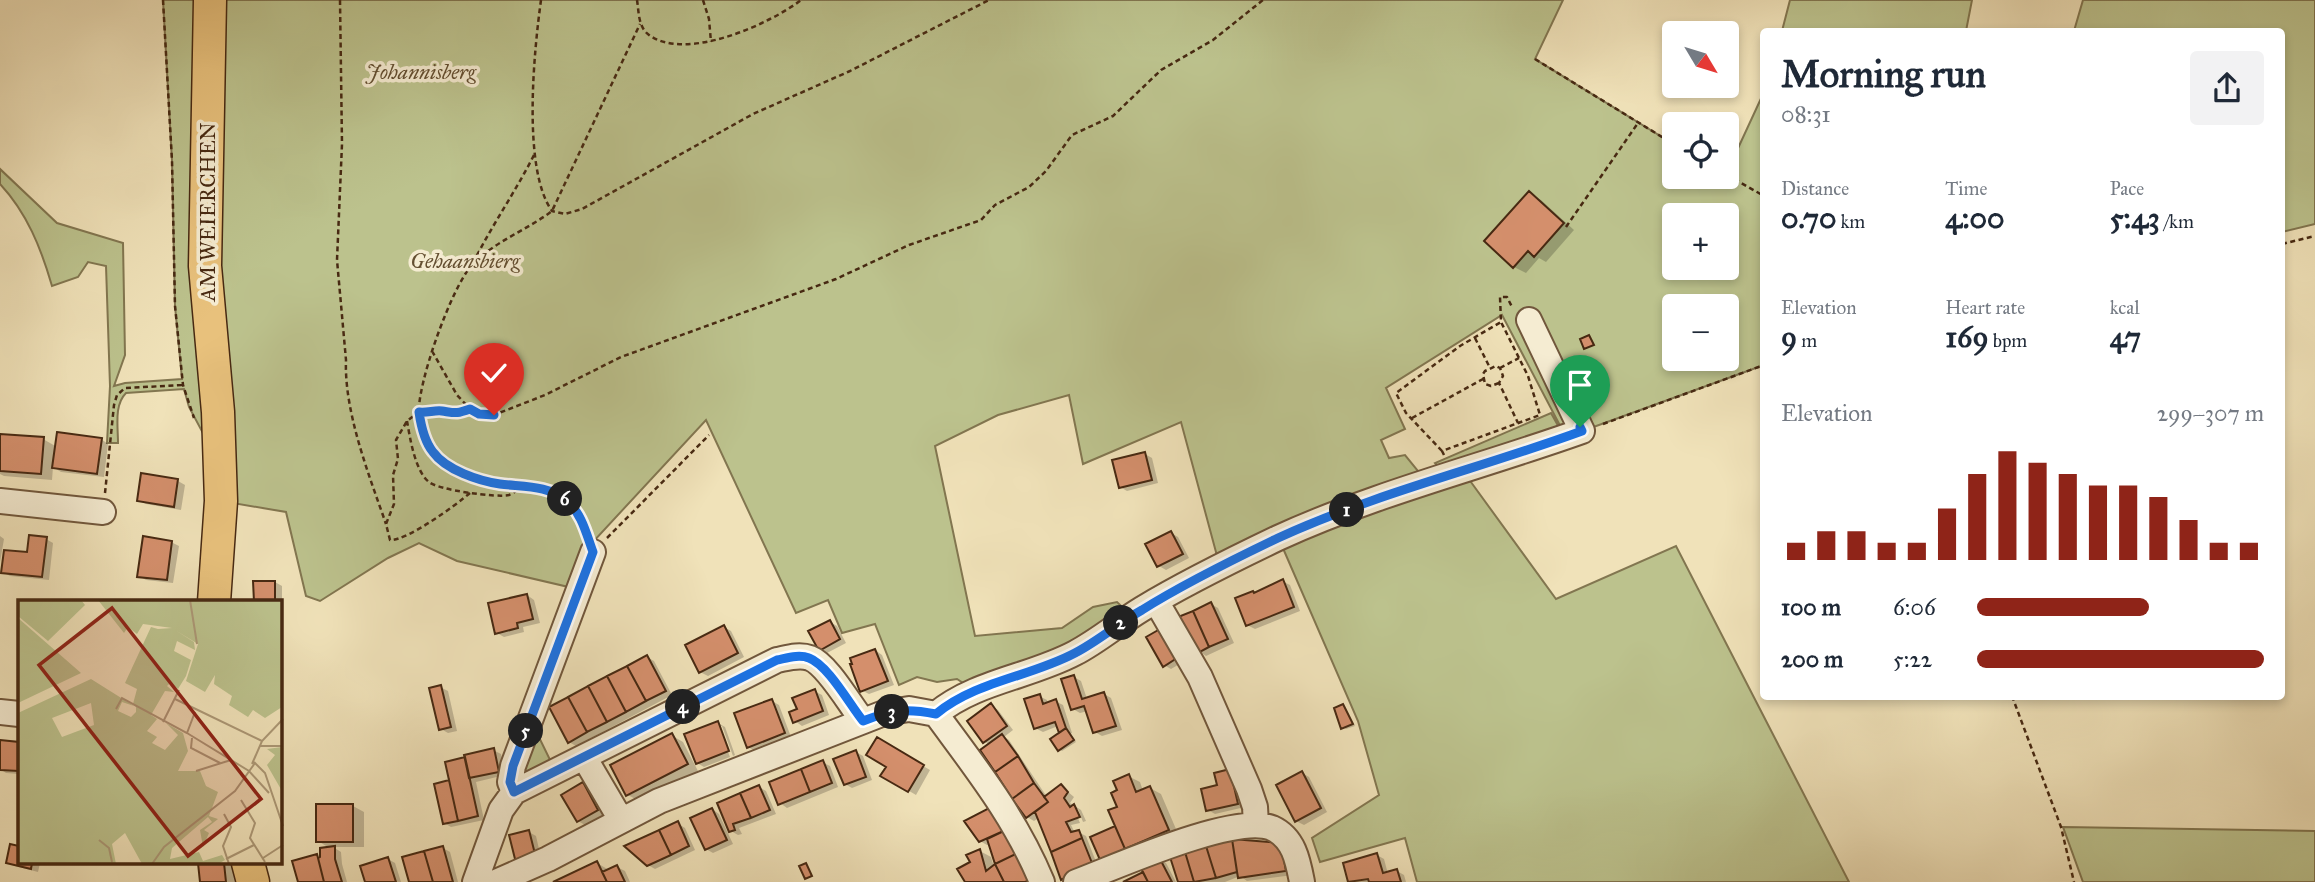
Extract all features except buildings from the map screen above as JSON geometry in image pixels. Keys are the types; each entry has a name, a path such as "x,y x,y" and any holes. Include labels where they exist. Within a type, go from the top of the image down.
{"main road":[{"name":"AM WEIERCHEN","path":"210,0 205,266 220,465 214,600"},
{"path":"248,864 253,882"}],"street":[{"path":"936,714 953,700 974,690 1030,672 1075,653 1156,601 1279,538 1347,510 1582,431 1529,320"},
{"path":"0,501 103,512"},
{"path":"514,792 510,782 513,766 593,552"},
{"path":"1156,601 1200,677 1250,789 1256,824"},
{"path":"475,882 501,810 514,792 777,660 795,656 811,659 825,671 863,721"},
{"path":"496,882 548,859 659,801 884,713 909,709 936,714 999,800 1027,846 1042,882"},
{"path":"0,712 18,714"},
{"path":"584,757 621,820"},
{"path":"1076,882 1223,828 1256,824 1273,828 1287,839 1297,854 1302,882"}],"path":[{"path":"340,0 342,144 337,260 346,375 361,450 390,540 396,540 457,504 470,493"},
{"path":"541,0 536,36 532,114 535,153 544,200 552,211 565,214 582,209 753,114 850,71 989,0"},
{"path":"637,0 640,24 649,35 677,43 711,42 746,31 782,15 800,0"},
{"path":"703,0 709,19 711,42"},
{"path":"432,351 457,395 470,409 479,414 494,415 545,395 621,357 836,279 909,245 981,220 995,205 1029,187 1046,171 1072,135 1113,117 1161,70 1213,40 1260,0"},
{"path":"471,266 517,231 552,211 640,24"},
{"path":"1535,59 1662,137"},
{"path":"1566,227 1638,123"},
{"path":"535,153 451,303 432,351 422,387 419,412 423,432 433,453 447,465 469,475 498,484 549,491 565,499 579,514 593,552 709,435"},
{"path":"1739,182 1760,194"},
{"path":"2285,243 2315,236"},
{"path":"1442,451 1539,415 1528,376 1502,322 1500,297 1507,297"},
{"path":"1455,473 1442,451 1406,413 1396,393 1502,322"},
{"path":"1475,338 1490,368"},
{"path":"1500,368 1503,376 1499,383 1491,386 1485,384 1485,371 1500,368 1520,357"},
{"path":"1602,424 1760,366"},
{"path":"1411,419 1483,379"},
{"path":"1499,383 1518,423"},
{"path":"103,512 117,396 125,388 183,385"},
{"path":"386,524 394,504 393,475 398,459 397,440 407,421 419,412 432,413 439,410 455,415 470,409"},
{"path":"407,421 412,446 422,473 429,482 446,490 508,495 524,486"},
{"path":"2013,700 2061,827 2074,882"}],"green space":[{"name":"Gehaansbierg","path":"163,0 1563,0 1535,59 1662,137 1662,189 1739,189 1739,146 1760,101 1760,366 1566,437 1502,315 1386,388 1405,429 1381,440 1389,458 1405,455 1427,482 1220,567 1181,422 1083,464 1069,395 998,415 935,446 975,636 1062,628 1093,607 1117,602 1132,616 974,690 957,679 937,682 917,677 899,685 875,624 842,633 828,600 796,613 706,420 591,544 573,588 457,561 419,543 388,558 320,601 306,596 286,512 221,501 220,465 189,407 184,389 126,393 118,410 118,443 107,443 110,386 106,266 88,262 78,277 52,286 32,232 10,195 0,184 0,169 57,223 123,243 125,355 114,386 182,379 175,306 172,161"},
{"path":"1790,0 1972,0 1967,28 1783,28"},
{"path":"2083,0 2315,0 2315,224 2285,231 2285,28 2075,28"},
{"path":"1551,413 1561,431 1445,474 1435,463"},
{"path":"1468,478 1556,599 1676,546 1849,882 1417,882 1405,838 1320,862 1312,838 1379,795 1358,721 1282,546"},
{"path":"534,727 553,766 528,779 519,765"},
{"path":"2063,827 2315,831 2315,882 2083,882"}],"route":[{"path":"494,415 479,414 470,409 455,415 439,410 432,413 419,412 423,432 433,453 447,465 498,484 549,491 565,499 579,514 593,552 513,766 510,782 514,792 777,660 795,656 811,659 825,671 863,721 884,713 909,709 936,714 953,700 974,690 1030,672 1075,653 1156,601 1279,538 1347,510 1566,437 1582,431 1580,427"}],"park label":[{"name":"Johannisberg","path":"421,72"}]}
